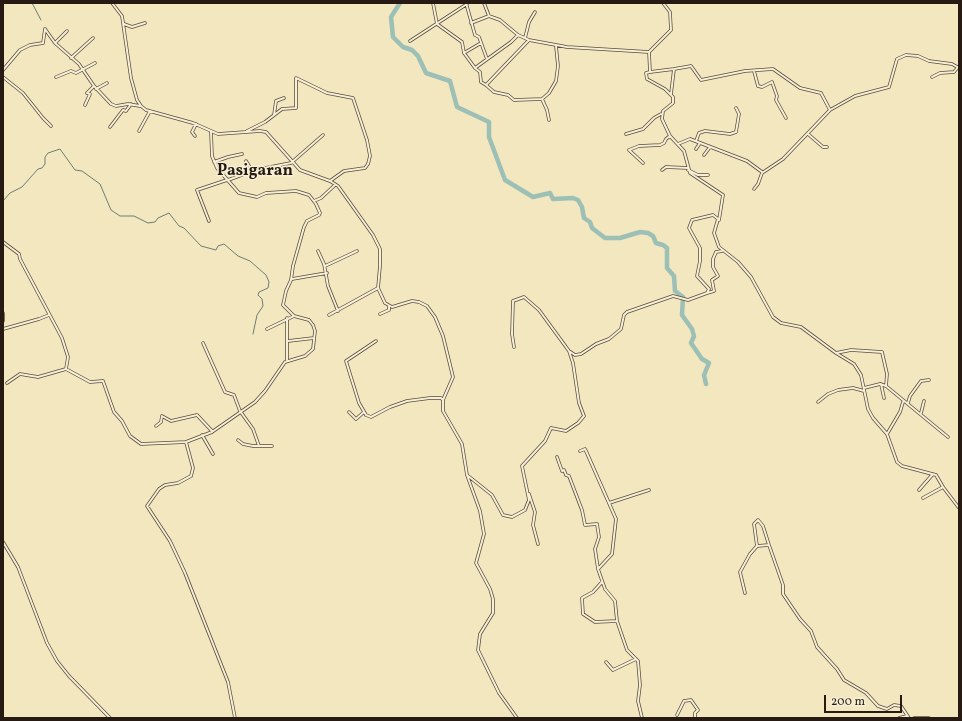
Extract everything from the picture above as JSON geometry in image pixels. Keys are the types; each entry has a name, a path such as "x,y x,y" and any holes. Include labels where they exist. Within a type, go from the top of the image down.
{"street":[{"path":"112,3 120,12 124,24 124,41 131,78 137,100 141,106"},
{"path":"433,3 437,24 460,39 464,52 474,67 480,72 481,82 494,92 508,95 514,100 542,99 549,93 556,81 558,66 556,46"},
{"path":"484,3 489,16"},
{"path":"650,72 649,52 671,30 670,12 662,3"},
{"path":"410,42 466,4 470,23 475,35 479,37 487,59"},
{"path":"525,38 529,22 535,12"},
{"path":"470,23 489,16 500,20 518,35 529,40 556,46 649,52"},
{"path":"124,24 132,27 145,23"},
{"path":"3,70 18,52 26,46 43,43 45,29 55,43 79,64 96,89 114,106 131,104 141,106 150,111 196,124 211,132 222,134 260,130 266,132 291,163 302,171 330,181 335,185 379,246 380,266 378,288 385,303 389,306 419,302 427,306 435,317 442,332 453,377 443,400 444,411 462,444 468,475 480,510 484,534 476,563 490,589 494,604 492,618 480,634 478,650 499,693 517,718"},
{"path":"55,43 67,31"},
{"path":"474,67 518,35"},
{"path":"71,58 93,38"},
{"path":"486,85 529,40"},
{"path":"464,52 481,43"},
{"path":"754,188 758,184 762,173 783,159 830,110 855,96 889,87 892,83 896,59 900,56 918,56 929,61 952,64 958,68 954,72 940,73 932,77"},
{"path":"56,77 70,71 75,73 95,63"},
{"path":"671,94 646,79 646,73 691,66 702,80 712,77 773,69 800,88 821,93 830,110"},
{"path":"626,134 643,129 673,103 671,94 674,69"},
{"path":"754,71 758,86 762,87 772,82 777,96 776,100 786,118"},
{"path":"3,77 23,93 51,126"},
{"path":"247,132 283,108 292,110 296,107 295,80 297,78 327,93 354,99 368,142 370,156 368,164 365,168 344,172 330,181"},
{"path":"96,89 107,83"},
{"path":"85,105 90,94 87,93 94,86"},
{"path":"274,115 275,103 284,98"},
{"path":"542,99 547,110 549,120"},
{"path":"110,127 122,110 126,111 131,104"},
{"path":"696,141 699,133 704,131 730,134 736,132 739,114 736,108"},
{"path":"139,132 150,111"},
{"path":"661,114 670,136 686,154 688,170 692,175 723,193 721,215 714,233 715,239 723,251 738,262 751,277 773,317 781,322 801,327 836,353 857,366 864,390 865,400 871,415 887,434 899,465 933,474 939,479 943,487 959,508"},
{"path":"195,136 192,132 196,124"},
{"path":"211,132 214,162 239,193 257,197 266,193 292,190 308,194 314,201 320,214 307,221 304,227 293,266 292,279 286,291 283,306 294,316 309,320 313,325 315,331 314,350 310,353 287,360"},
{"path":"209,221 197,190 252,171 291,163 323,134"},
{"path":"808,134 823,147 827,147"},
{"path":"643,163 629,150 639,146 660,145 670,136"},
{"path":"678,144 688,139 696,141 747,161 762,173"},
{"path":"696,149 700,143"},
{"path":"704,155 710,147"},
{"path":"214,162 242,154"},
{"path":"246,161 252,171"},
{"path":"662,170 666,167 688,170 698,175 708,175"},
{"path":"314,201 321,198 335,185"},
{"path":"707,292 709,289 697,276 700,261 700,248 691,235 689,228 692,220 713,215 718,221"},
{"path":"4,243 19,254 66,346 68,357 66,369"},
{"path":"318,251 325,266 328,286 338,310"},
{"path":"325,266 357,251"},
{"path":"569,351 575,355 581,354 596,344 609,339 621,329 624,315 627,312 673,296 683,299 714,291 712,280 718,276 712,263 716,252 723,251"},
{"path":"292,279 327,273"},
{"path":"329,315 378,288"},
{"path":"514,347 512,334 513,301 524,297 539,310 569,351 573,363 579,403 584,416 578,423 566,430 551,428 545,441 522,466 522,472 535,512 533,525 538,544"},
{"path":"380,314 389,310 389,306"},
{"path":"3,313 3,321"},
{"path":"3,329 39,319 49,314"},
{"path":"267,329 287,318 294,316"},
{"path":"7,383 20,374 38,377 66,369 90,382 103,381 114,412 122,421 130,436 141,444 186,442 212,432 254,402 265,391 287,360 287,318"},
{"path":"288,341 314,338"},
{"path":"376,341 346,361 359,403 364,412 371,417 390,407 407,401 430,398 441,398 443,400"},
{"path":"203,343 225,392 234,394 240,411 252,429 259,446"},
{"path":"836,353 851,350 883,353 884,369 887,374 886,386"},
{"path":"908,403 910,396 922,381 929,380"},
{"path":"881,384 884,398"},
{"path":"818,402 828,394 838,390 857,388 864,390 881,384 886,386 903,402 908,403 921,413 948,437"},
{"path":"921,413 924,401"},
{"path":"887,434 900,412 903,402"},
{"path":"349,412 356,419 364,412"},
{"path":"156,426 161,422 162,416 171,421 197,414 212,432"},
{"path":"202,436 213,454"},
{"path":"238,440 243,444 272,446"},
{"path":"186,442 193,468 192,476 178,483 165,485 159,489 150,499 147,507 170,541 185,573 205,629 228,682 235,718"},
{"path":"580,451 584,449 586,452 616,521 612,544 613,553 598,569"},
{"path":"557,457 562,471 564,470 566,475 569,476 582,510 585,525 597,524 600,537 595,549 598,569 605,590 615,601 617,622 627,650 636,659 640,685 638,701 642,718"},
{"path":"919,490 933,474"},
{"path":"468,475 492,495 503,515 512,517 525,510 529,500 528,491"},
{"path":"923,498 943,487"},
{"path":"609,504 649,490"},
{"path":"757,546 754,524 758,520 763,526 782,586 783,594 800,619 811,631 817,647 840,672 841,677 866,693 878,706 887,709 894,705 899,705 905,710 908,717 899,718"},
{"path":"3,542 18,567 47,643 57,661 77,685 110,718"},
{"path":"745,593 740,572 750,554 757,546 769,545"},
{"path":"602,582 593,592 582,598 583,614 595,622 617,622"},
{"path":"606,662 612,670 636,659"},
{"path":"677,715 684,701 690,700 698,710 695,713 695,718"},
{"path":"914,718 929,718"}],"waterway":[{"path":"32,3 41,20"},
{"path":"400,3 391,17 393,37 403,47 412,50 418,56 426,73 450,81 457,107 489,122 489,137 505,180 533,197 550,193 553,199 573,198 578,200 582,207 584,218 590,222 592,228 605,238 620,238 640,232 648,233 653,236 656,243 667,248 667,268 674,276 675,291 683,297 682,315 692,329 694,336 691,343 702,359 709,363 704,375 706,384"},
{"path":"3,201 10,193 22,187 38,169 42,168 45,164 45,157 48,153 60,149 75,170 82,171 100,184 111,210 120,216 134,216 148,223 155,222 158,218 169,213 179,226 184,228 201,246 216,250 218,246 224,244 238,256 250,261 266,275 269,282 268,288 259,292 258,295 262,299 263,306 257,315 253,334"}],"district":[{"name":"Pasigaran","path":"255,172"}]}
